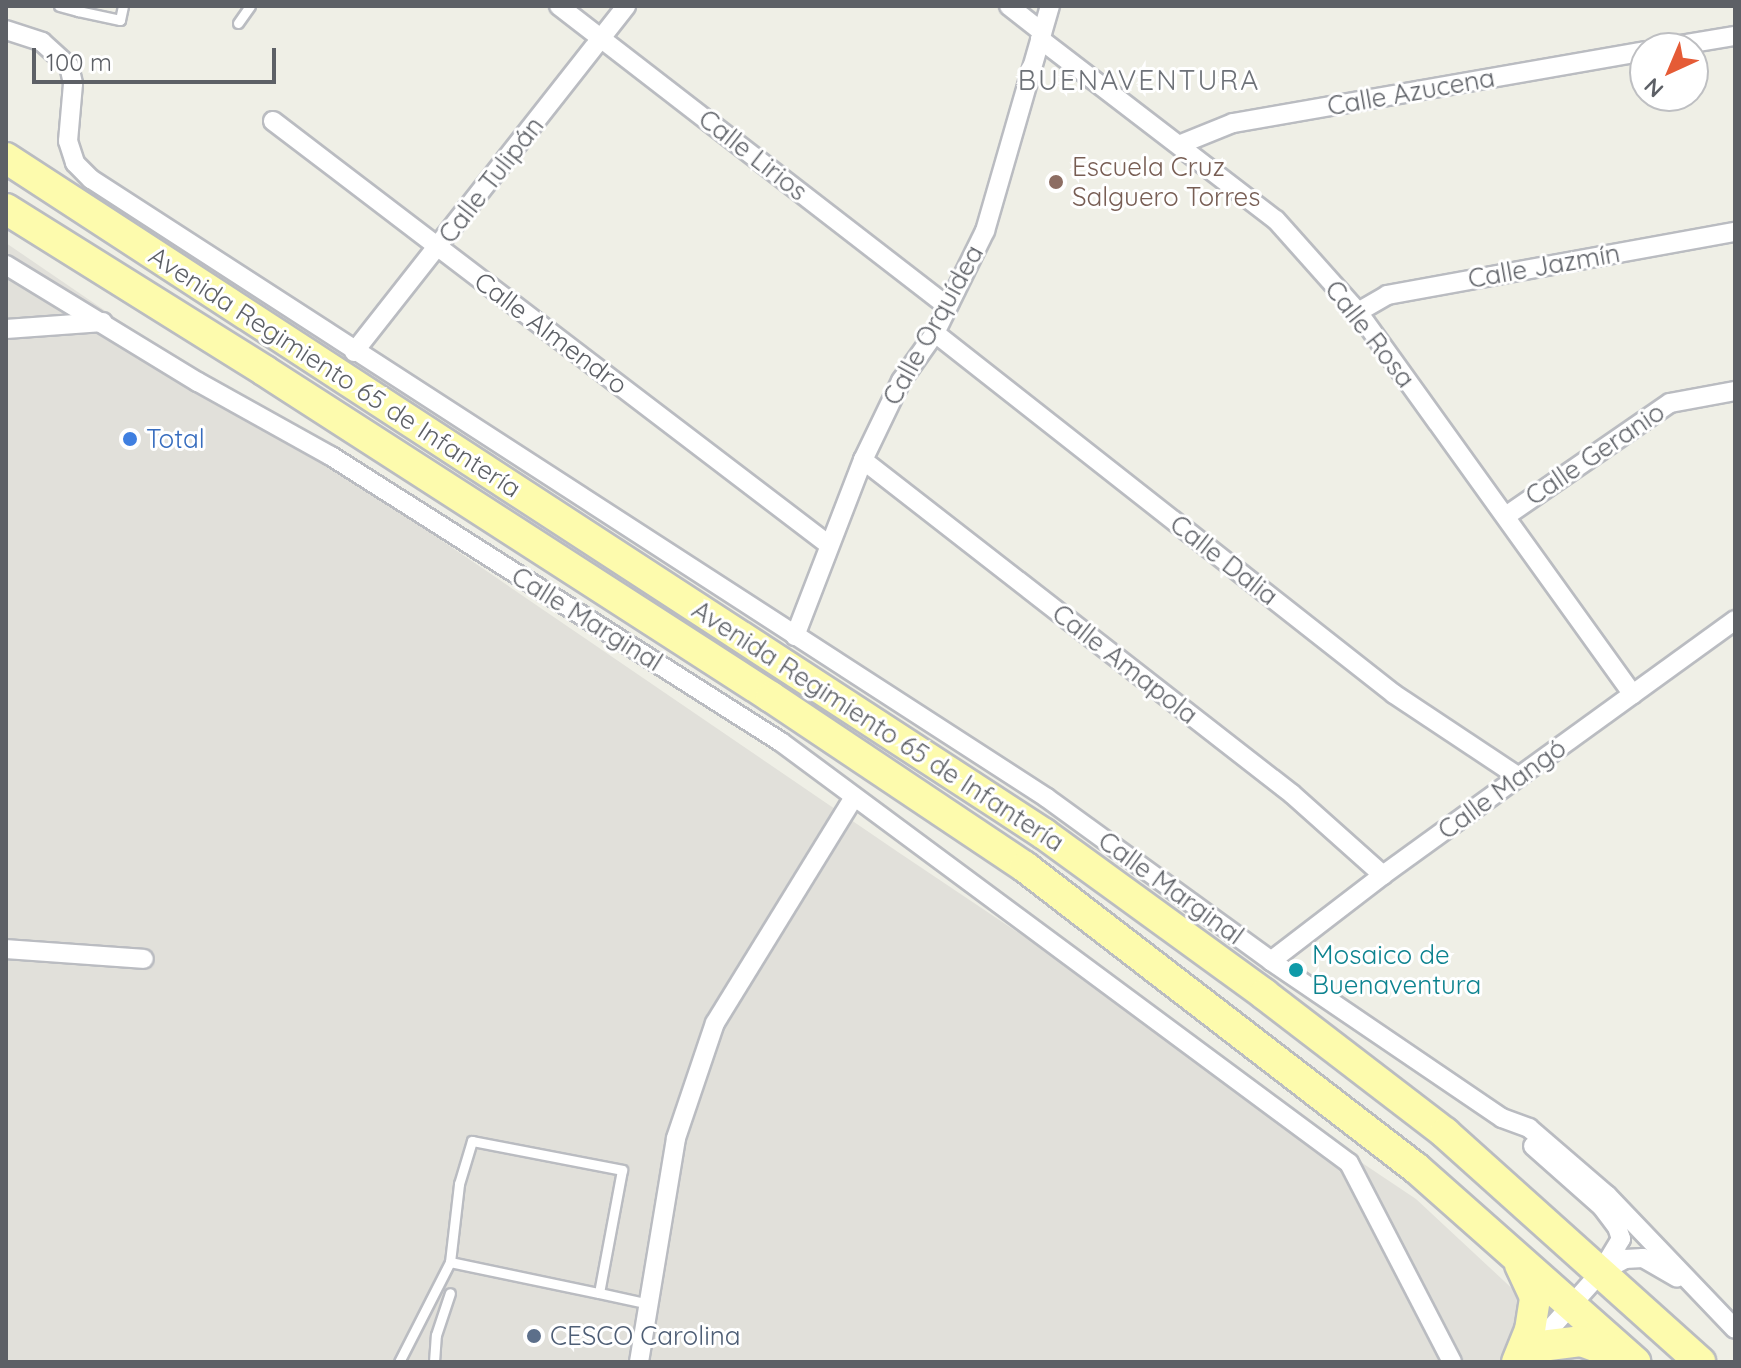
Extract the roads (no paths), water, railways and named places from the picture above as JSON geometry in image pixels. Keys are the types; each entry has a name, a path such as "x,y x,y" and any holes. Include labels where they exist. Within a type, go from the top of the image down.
{"main road":[{"name":"Avenida Regimiento 65 de Infantería","path":"6,158 1044,834 1264,994 1445,1133 1700,1362"},
{"name":"Avenida Regimiento 65 de Infantería","path":"6,209 505,525 1025,867 1416,1168 1633,1362"},
{"path":"1513,1253 1530,1280 1535,1297 1524,1357 1581,1341 1633,1362"}],"street":[{"name":"Calle Lirios","path":"559,6 946,305"},
{"name":"Calle Tulipán","path":"354,352 626,6"},
{"path":"1009,6 1041,36"},
{"name":"Calle Orquídea","path":"795,636 863,460 901,381 935,333 946,305 985,231 1050,6"},
{"name":"Calle Marginal","path":"6,30 42,42 69,66 73,84 68,141 75,163 91,179 1047,798 1271,961 1502,1118 1529,1128 1607,1195 1735,1329"},
{"name":"Calle Rosa","path":"1041,36 1276,220 1358,312 1633,694"},
{"path":"1709,40 1735,36"},
{"name":"Calle Azucena","path":"1181,144 1233,123 1629,54"},
{"name":"Calle Almendro","path":"273,121 829,545"},
{"name":"Calle Jazmín","path":"1358,312 1387,295 1735,232"},
{"name":"Calle Marginal","path":"6,265 198,382 331,456 781,742 1349,1163 1452,1362"},
{"path":"6,329 103,322"},
{"name":"Calle Dalia","path":"935,333 1394,694 1519,777"},
{"name":"Calle Geranio","path":"1506,516 1670,403 1735,391"},
{"name":"Calle Amapola","path":"863,460 1292,794 1383,875"},
{"name":"Calle Mangó","path":"1271,961 1383,875 1735,620"},
{"path":"639,1362 676,1138 715,1023 854,797"},
{"path":"7,955 144,959"},
{"path":"1502,1118 1602,1207 1617,1227 1621,1239 1601,1272 1524,1357"},
{"path":"1601,1272 1625,1259 1643,1258 1670,1272 1714,1307"}],"lane":[{"path":"59,6 120,20 123,6"},
{"path":"238,23 250,6"},
{"path":"399,1362 450,1262 459,1184 472,1141 622,1170 599,1293"},
{"path":"450,1262 649,1304"},
{"path":"434,1362 436,1335 450,1293"}],"place":[{"name":"Escuela Cruz Salguero Torres","path":"1056,182"},
{"name":"Total","path":"130,439"},
{"name":"Mosaico de Buenaventura","path":"1296,970"},
{"name":"CESCO Carolina","path":"534,1336"}],"district":[{"name":"BUENAVENTURA","path":"1139,80"}]}
